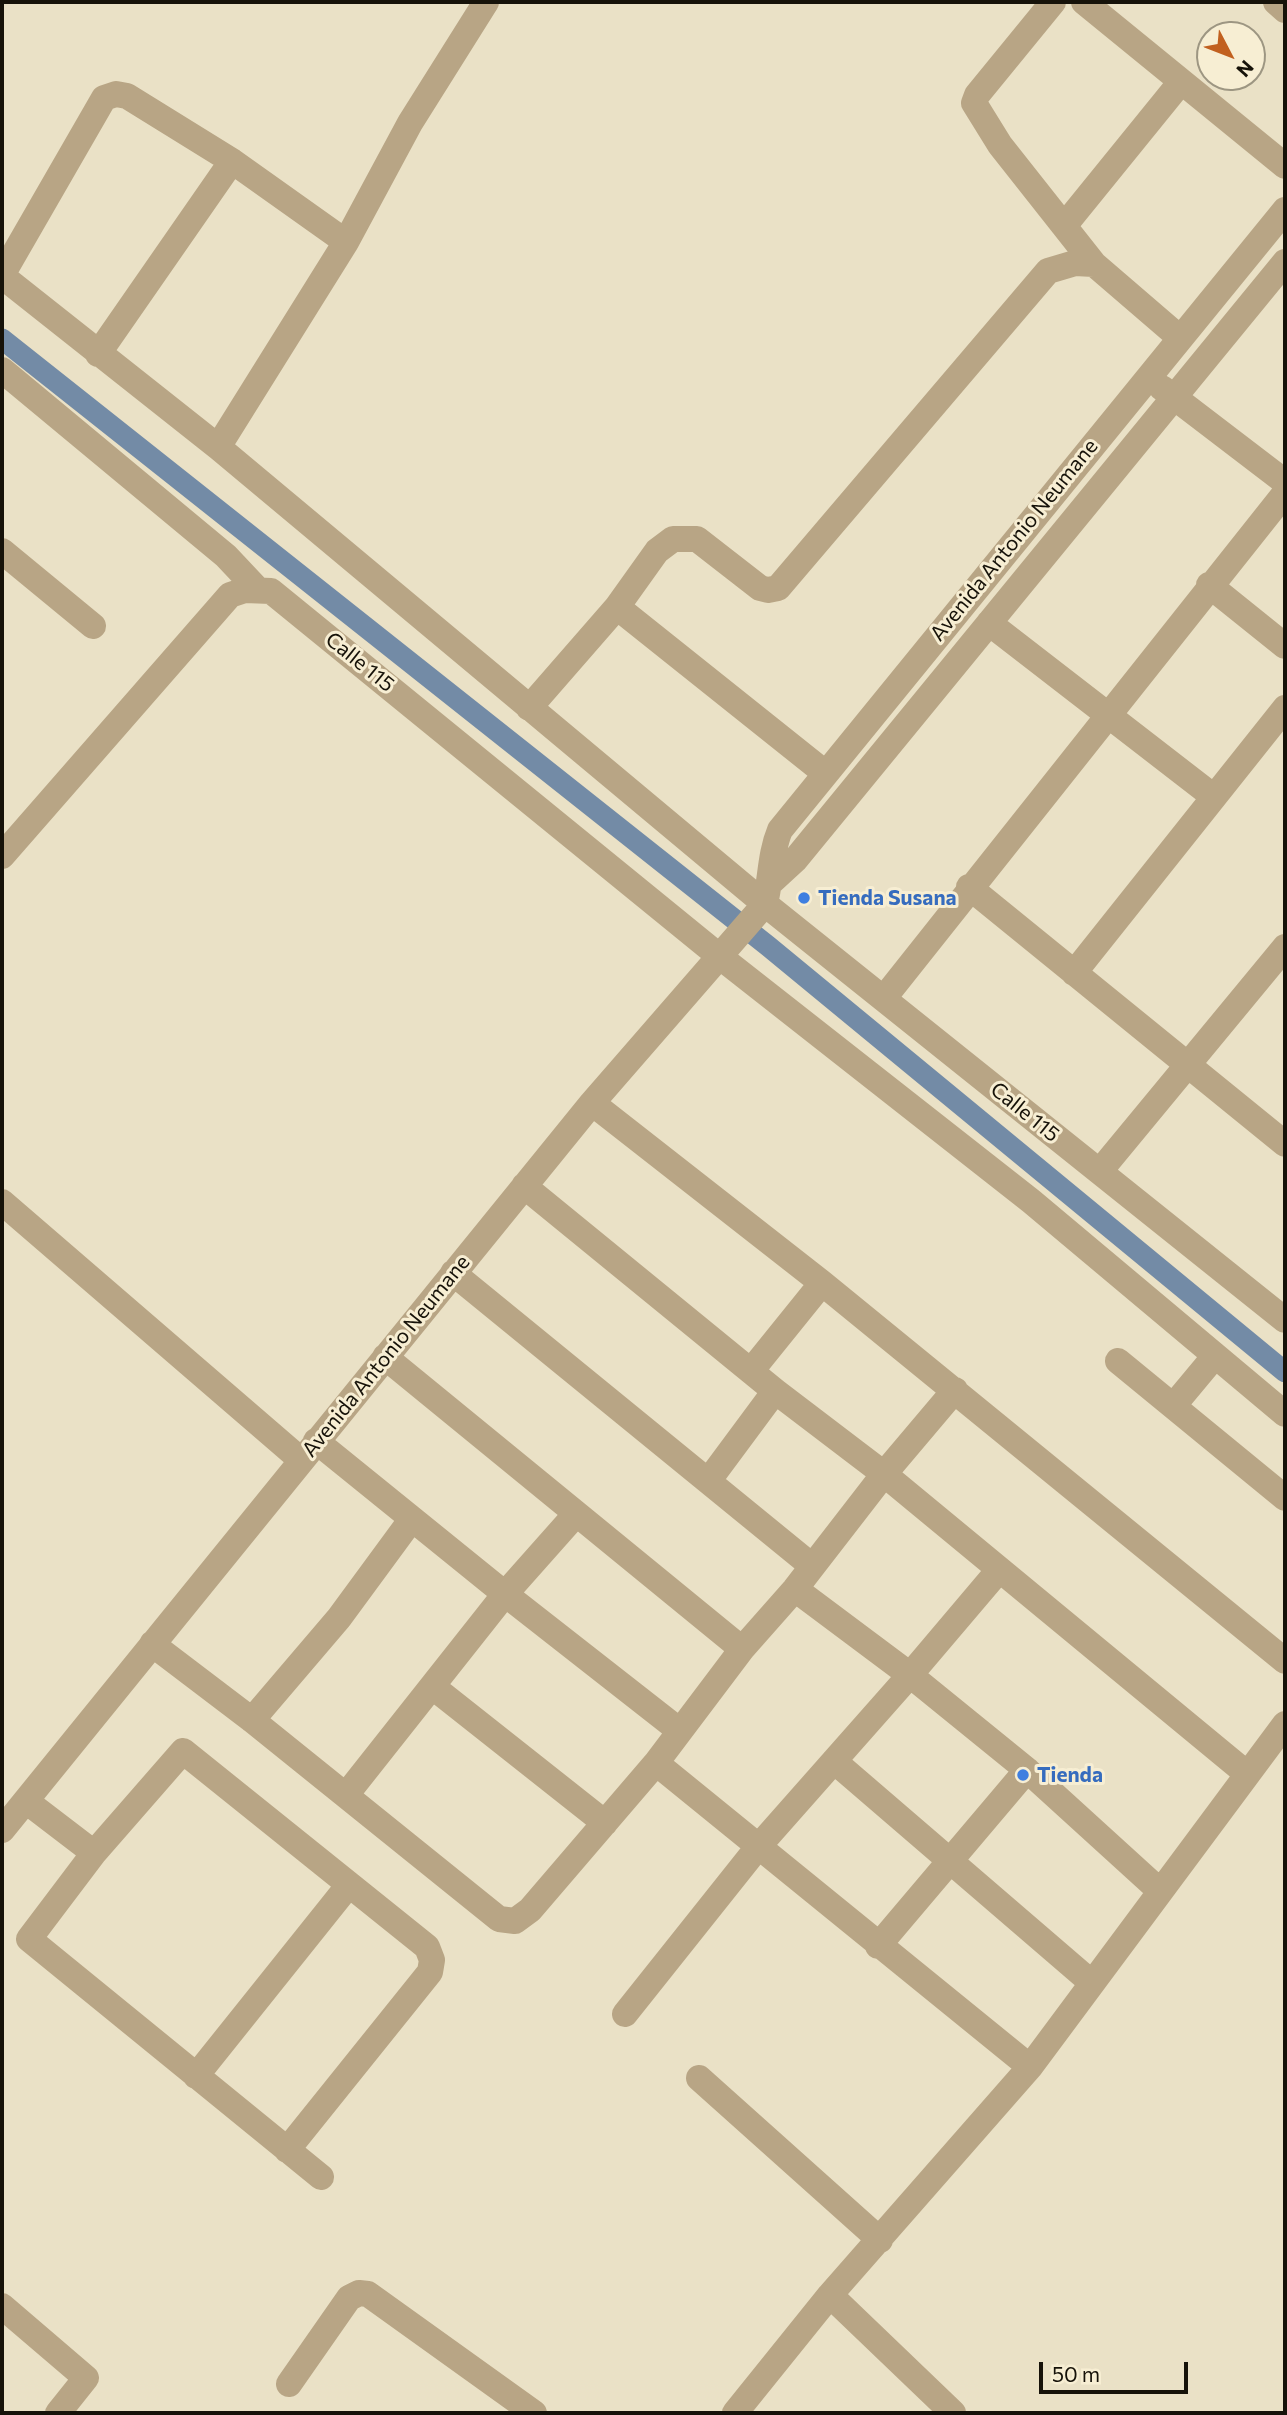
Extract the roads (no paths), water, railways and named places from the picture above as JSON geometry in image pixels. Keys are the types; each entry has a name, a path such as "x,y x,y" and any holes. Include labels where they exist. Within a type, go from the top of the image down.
{"street":[{"path":"218,447 346,242 410,122 486,2"},
{"path":"1053,2 977,95 974,103 1000,145 1094,264 1180,338"},
{"path":"1084,2 1285,166"},
{"path":"1276,2 1285,10"},
{"path":"1064,226 1181,83"},
{"path":"2,276 104,98 116,94 127,96 232,161 346,242"},
{"path":"98,354 232,161"},
{"name":"Avenida Antonio Neumane","path":"765,899 772,848 780,830 1146,377 1285,210"},
{"name":"Avenida Antonio Neumane","path":"2,1830 524,1186 723,952 795,860 1285,262"},
{"path":"529,708 617,607 664,544 681,537 697,540 760,588 778,588 1048,271 1075,263 1094,264"},
{"name":"Calle 115","path":"2,276 218,447 529,708 1285,1320"},
{"name":"Calle 115","path":"2,370 226,556 258,590 271,591 281,597 1031,1201 1285,1414"},
{"path":"1146,377 1177,397 1285,482"},
{"path":"884,998 1209,584 1285,493"},
{"path":"2,551 93,626"},
{"path":"1209,584 1285,646"},
{"path":"2,856 230,595 245,590 258,590"},
{"path":"617,607 825,774"},
{"path":"989,623 1214,797"},
{"path":"1074,973 1214,797 1277,736 1285,709"},
{"path":"969,887 1285,1144"},
{"path":"1100,1171 1285,947"},
{"path":"592,1103 955,1390 1285,1661"},
{"path":"524,1186 775,1391 884,1474 1246,1773"},
{"path":"2,1202 309,1450 411,1520 680,1731"},
{"path":"453,1273 709,1479 812,1566"},
{"path":"751,1371 822,1283"},
{"path":"385,1357 742,1649"},
{"path":"1174,1405 1214,1357"},
{"path":"1118,1361 1285,1498"},
{"path":"152,1644 252,1720 499,1919 516,1921 530,1910 656,1763 742,1649 795,1589 884,1474 955,1390"},
{"path":"709,1479 775,1391"},
{"path":"346,1795 505,1594 576,1514"},
{"path":"252,1720 339,1618 411,1520"},
{"path":"625,2014 758,1847 999,1570"},
{"path":"795,1589 910,1675 1027,1770 1160,1891"},
{"path":"433,1688 605,1823"},
{"path":"735,2413 830,2295 1030,2067 1285,1724"},
{"path":"287,2150 430,1972 432,1960 427,1947 183,1751 93,1853 29,1939 287,2150 321,2177"},
{"path":"834,1761 1091,1983"},
{"path":"656,1763 1030,2067"},
{"path":"877,1945 951,1862 1027,1770"},
{"path":"26,1801 93,1853"},
{"path":"197,2076 348,1886"},
{"path":"699,2078 880,2240"},
{"path":"289,2384 349,2298 359,2293 368,2294 534,2413"},
{"path":"830,2295 953,2413"},
{"path":"2,2306 86,2378 58,2413"}],"waterway":[{"path":"2,339 768,946 1285,1372"}],"place":[{"name":"Tienda Susana","path":"804,898"},
{"name":"Tienda","path":"1023,1775"}]}
